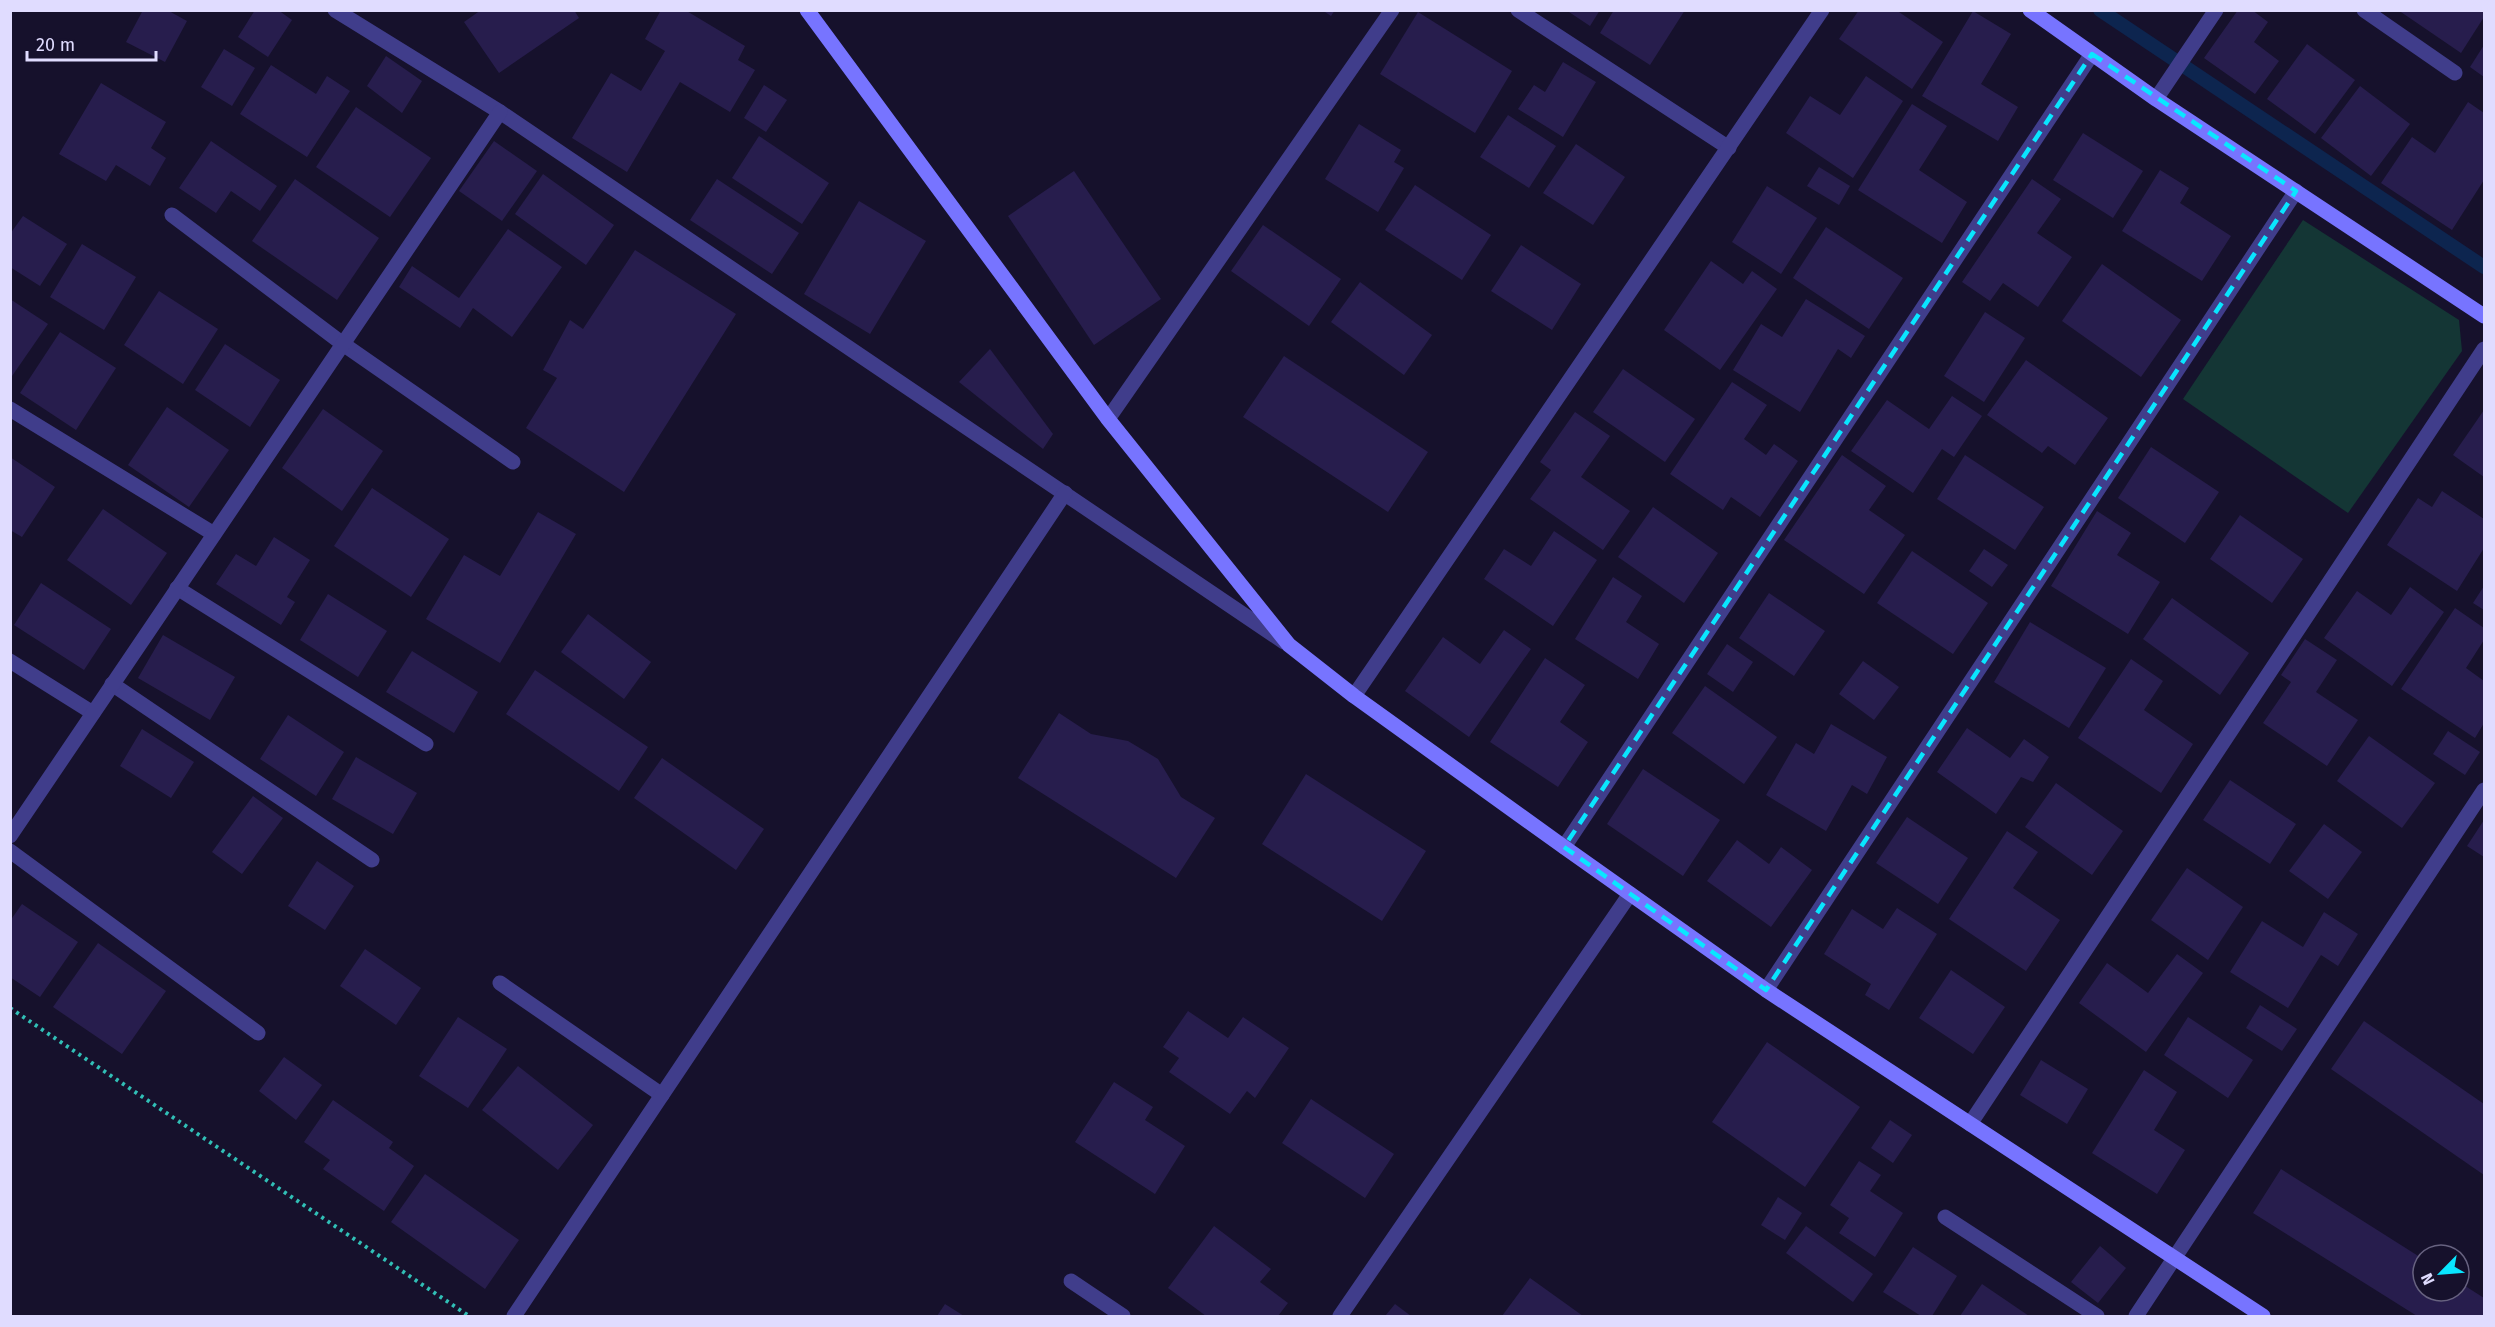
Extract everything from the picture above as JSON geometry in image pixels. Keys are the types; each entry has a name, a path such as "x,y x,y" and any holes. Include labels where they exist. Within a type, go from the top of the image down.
{"street":[{"path":"807,10 1108,419 1289,645"},
{"path":"1108,419 1392,10"},
{"path":"1518,10 1729,148"},
{"path":"1354,696 1822,10"},
{"path":"2030,10 2156,99 2484,316"},
{"path":"2156,99 2216,10"},
{"path":"2364,10 2455,73"},
{"path":"347,13 500,112 1289,645 1354,696 1766,990 2263,1317"},
{"path":"1564,847 2092,54"},
{"path":"10,836 500,112"},
{"path":"1766,990 2296,191"},
{"path":"172,215 343,344 513,462"},
{"path":"1970,1124 2484,349"},
{"path":"10,409 214,534"},
{"path":"514,1317 1065,493"},
{"path":"177,588 426,744"},
{"path":"10,661 93,712"},
{"path":"112,684 372,860"},
{"path":"2136,1317 2173,1257 2484,790"},
{"path":"10,851 258,1034"},
{"path":"1340,1317 1630,894"},
{"path":"500,983 662,1095"},
{"path":"1945,1217 2097,1317"},
{"path":"1071,1281 1123,1317"}],"path":[{"path":"10,1008 469,1317"}],"highlighted area":[{"path":"2092,54 2296,191 1766,990 1564,847"}],"green space":[{"path":"2303,220 2459,320 2462,351 2348,513 2183,399"}],"building":[{"path":"143,10 167,10 187,21 165,62 126,42"},
{"path":"255,10 278,10 292,20 268,57 238,37"},
{"path":"481,10 574,10 579,18 499,73 464,22"},
{"path":"661,10 685,10 745,46 738,60 755,70 730,112 680,82 627,172 572,138 611,73 641,91 665,51 645,39"},
{"path":"1322,10 1335,10 1331,16"},
{"path":"1566,10 1600,10 1590,26"},
{"path":"1614,10 1685,10 1650,65 1600,33"},
{"path":"1859,10 1896,10 1943,42 1912,89 1839,39"},
{"path":"2238,10 2252,10 2268,22 2254,42 2279,61 2255,94 2204,58"},
{"path":"2398,10 2484,10 2484,17 2461,53"},
{"path":"1973,11 2011,34 1981,84 2018,107 1998,141 1922,96"},
{"path":"1418,12 1512,71 1475,133 1380,74"},
{"path":"2307,44 2355,80 2315,134 2267,99"},
{"path":"2484,45 2484,77 2470,67"},
{"path":"224,49 255,68 232,106 201,87"},
{"path":"386,56 422,81 402,113 367,86"},
{"path":"1563,62 1596,82 1563,137 1518,109 1534,85 1545,92"},
{"path":"271,65 316,94 327,76 350,91 307,157 240,114"},
{"path":"1866,76 1903,101 1853,178 1786,133 1810,96 1840,115"},
{"path":"101,83 166,122 151,148 166,158 150,186 116,165 106,181 59,154"},
{"path":"764,85 787,100 766,132 744,118"},
{"path":"2360,86 2410,124 2371,176 2321,138"},
{"path":"2468,102 2484,113 2484,180 2452,230 2381,183 2412,137 2435,153"},
{"path":"1912,104 1947,126 1919,170 1967,202 1942,243 1858,190"},
{"path":"356,107 431,158 390,217 316,167"},
{"path":"1508,115 1556,146 1529,188 1480,157"},
{"path":"1359,124 1401,150 1394,162 1404,168 1378,212 1325,179"},
{"path":"2083,133 2143,171 2113,218 2053,180"},
{"path":"759,136 829,183 802,224 732,178"},
{"path":"211,141 277,186 260,211 231,191 216,213 179,188"},
{"path":"494,141 537,171 502,221 459,191"},
{"path":"1576,144 1625,177 1593,225 1543,193"},
{"path":"1819,167 1850,186 1839,205 1807,186"},
{"path":"2160,170 2189,188 2180,203 2231,236 2202,281 2122,231"},
{"path":"1074,171 1161,299 1094,345 1008,216"},
{"path":"543,174 614,225 586,265 515,214"},
{"path":"295,179 379,238 337,300 252,241"},
{"path":"717,179 799,233 772,274 690,220"},
{"path":"2032,179 2061,199 2037,233 2072,257 2038,307 2003,283 1990,301 1962,282"},
{"path":"1415,185 1491,235 1462,280 1385,230"},
{"path":"1767,186 1817,218 1781,274 1732,242"},
{"path":"859,201 926,241 870,334 804,294"},
{"path":"23,216 67,244 40,286 10,267 10,234"},
{"path":"1263,225 1341,279 1309,326 1231,271"},
{"path":"1826,227 1903,278 1869,329 1793,278"},
{"path":"508,229 562,267 512,337 473,308 460,328 399,287 412,266 459,298"},
{"path":"82,244 136,277 104,330 50,297"},
{"path":"1521,245 1581,284 1552,330 1491,291"},
{"path":"635,250 736,314 624,492 526,428 557,378 543,370 570,320 583,329"},
{"path":"1711,261 1743,284 1752,271 1777,289 1720,370 1664,330"},
{"path":"2102,264 2181,320 2141,377 2062,321"},
{"path":"1360,282 1432,335 1404,375 1331,322"},
{"path":"159,291 218,329 183,384 124,345"},
{"path":"10,299 48,324 10,379"},
{"path":"1806,299 1865,336 1851,358 1838,349 1800,412 1733,370 1761,324 1782,337"},
{"path":"1985,312 2025,338 1984,402 1944,376"},
{"path":"60,332 116,368 76,430 20,393"},
{"path":"225,344 280,380 250,427 195,390"},
{"path":"990,349 1053,434 1043,449 959,382"},
{"path":"1284,356 1428,452 1388,512 1243,417"},
{"path":"2026,360 2108,418 2075,465 2048,446 2042,453 1987,415"},
{"path":"1623,369 1695,419 1665,462 1593,412"},
{"path":"1732,382 1767,405 1744,439 1766,455 1774,444 1798,461 1760,517 1731,497 1723,510 1670,474"},
{"path":"1952,396 1982,416 1954,457 1942,449 1913,493 1851,451 1887,400 1929,429"},
{"path":"167,407 229,450 189,507 128,465"},
{"path":"323,409 383,451 342,511 282,468"},
{"path":"2484,410 2484,477 2453,455"},
{"path":"1575,412 1610,436 1581,477 1630,511 1603,550 1530,499 1551,470 1540,462"},
{"path":"2151,447 2219,492 2185,543 2118,498"},
{"path":"1842,455 1886,486 1869,510 1905,535 1864,594 1784,540"},
{"path":"1965,455 2044,507 2015,550 1937,499"},
{"path":"10,457 55,487 22,537 10,530"},
{"path":"372,488 449,539 411,597 334,546"},
{"path":"2442,491 2484,519 2484,548 2457,591 2387,545 2418,498 2432,507"},
{"path":"1653,507 1718,553 1684,603 1618,557"},
{"path":"103,509 167,553 131,605 67,560"},
{"path":"2097,511 2131,533 2117,555 2160,582 2128,634 2051,586"},
{"path":"538,512 576,534 500,663 426,619 464,555 500,576"},
{"path":"2240,515 2303,559 2272,603 2210,559"},
{"path":"1554,531 1597,560 1553,626 1484,579 1504,549 1531,566"},
{"path":"274,537 310,560 287,597 295,602 281,625 216,584 236,554 256,566"},
{"path":"1984,549 2008,565 1992,587 1969,571"},
{"path":"1912,551 1988,603 1953,654 1877,603"},
{"path":"1613,577 1642,596 1626,622 1659,644 1638,679 1575,639"},
{"path":"41,583 111,629 84,670 14,625"},
{"path":"2484,586 2484,610 2473,603"},
{"path":"2410,587 2444,612 2392,686 2324,638 2357,591 2391,615"},
{"path":"1769,593 1825,631 1794,676 1739,638"},
{"path":"328,594 387,631 358,677 300,640"},
{"path":"2172,598 2249,653 2220,695 2143,639"},
{"path":"2455,608 2484,628 2484,640 2466,668 2484,681 2484,723 2475,738 2401,689"},
{"path":"588,614 651,662 624,699 561,652"},
{"path":"2030,622 2106,668 2069,728 1994,682"},
{"path":"1504,630 1531,649 1469,737 1405,691 1443,637 1480,664"},
{"path":"163,635 235,677 210,720 138,678"},
{"path":"2305,639 2337,660 2316,692 2358,720 2327,766 2263,723 2291,682 2281,675"},
{"path":"1727,644 1753,662 1733,692 1707,674"},
{"path":"412,651 478,692 454,733 386,692"},
{"path":"1545,658 1585,685 1560,722 1588,742 1558,787 1490,742"},
{"path":"2131,659 2163,681 2144,710 2193,744 2161,793 2078,738"},
{"path":"1863,661 1899,687 1874,720 1839,694"},
{"path":"535,670 648,747 619,791 506,714"},
{"path":"1705,686 1777,737 1744,784 1672,733"},
{"path":"1059,713 1091,734 1128,741 1158,759 1181,797 1215,818 1176,878 1018,778"},
{"path":"288,715 344,752 316,796 260,759"},
{"path":"1831,724 1887,757 1867,794 1852,785 1826,831 1766,795 1796,743 1814,754"},
{"path":"1967,728 2010,758 2024,739 2049,757 2033,782 2021,777 1996,814 1937,772"},
{"path":"142,729 194,762 171,798 120,766"},
{"path":"2448,731 2480,752 2465,775 2433,754"},
{"path":"2369,736 2435,783 2402,828 2337,781"},
{"path":"356,757 417,793 393,834 332,799"},
{"path":"662,758 764,829 736,870 634,798"},
{"path":"1643,769 1720,820 1683,876 1607,824"},
{"path":"1306,774 1426,851 1382,921 1262,844"},
{"path":"2230,780 2296,824 2270,864 2203,820"},
{"path":"2056,783 2123,831 2092,875 2025,827"},
{"path":"253,796 283,818 242,874 212,852"},
{"path":"1907,817 1968,858 1938,904 1876,863"},
{"path":"2484,820 2484,857 2467,846"},
{"path":"2324,824 2362,852 2328,899 2289,871"},
{"path":"2007,831 2038,852 2013,888 2060,920 2026,971 1949,919"},
{"path":"1737,840 1769,864 1781,847 1812,870 1771,927 1707,881"},
{"path":"317,861 354,886 325,930 288,906"},
{"path":"2187,868 2243,907 2208,960 2151,920"},
{"path":"22,904 78,942 40,997 10,977 10,921"},
{"path":"1897,908 1937,934 1889,1010 1865,995 1871,984 1824,954 1852,909 1883,929"},
{"path":"2324,912 2358,934 2338,966 2321,955 2288,1008 2230,972 2262,921 2303,947"},
{"path":"98,943 166,991 122,1054 53,1007"},
{"path":"365,949 421,988 396,1025 340,986"},
{"path":"2177,954 2203,973 2146,1052 2079,1003 2107,963 2148,993"},
{"path":"1951,970 2005,1007 1973,1054 1919,1018"},
{"path":"2260,1005 2297,1029 2282,1051 2246,1028"},
{"path":"1188,1011 1228,1038 1243,1017 1289,1048 1255,1098 1247,1091 1230,1114 1169,1072 1179,1058 1163,1047"},
{"path":"458,1017 507,1049 468,1108 419,1076"},
{"path":"2188,1017 2253,1060 2228,1098 2164,1055"},
{"path":"2364,1021 2484,1104 2484,1175 2331,1069"},
{"path":"1767,1042 1860,1107 1805,1187 1712,1122"},
{"path":"284,1057 322,1085 296,1120 259,1091"},
{"path":"2041,1060 2088,1089 2067,1124 2020,1095"},
{"path":"518,1066 593,1125 558,1170 482,1110"},
{"path":"2144,1070 2177,1092 2154,1130 2185,1150 2157,1194 2092,1153"},
{"path":"1114,1082 1153,1107 1145,1120 1185,1146 1155,1194 1075,1142"},
{"path":"1311,1099 1394,1154 1365,1198 1282,1143"},
{"path":"333,1100 393,1142 389,1148 414,1166 384,1211 323,1169 330,1160 304,1142"},
{"path":"1890,1120 1912,1135 1893,1163 1871,1148"},
{"path":"1859,1161 1881,1175 1870,1191 1903,1213 1875,1257 1839,1233 1849,1218 1830,1205"},
{"path":"2281,1169 2411,1251 2411,1303 2471,1303 2471,1290 2484,1298 2484,1316 2417,1316 2253,1213"},
{"path":"425,1174 519,1240 485,1289 391,1222"},
{"path":"1778,1197 1802,1213 1785,1240 1761,1225"},
{"path":"1214,1226 1271,1269 1260,1282 1288,1303 1278,1316 1206,1316 1168,1288"},
{"path":"1806,1226 1873,1274 1853,1302 1786,1253"},
{"path":"2100,1246 2126,1268 2098,1303 2071,1282"},
{"path":"1913,1247 1957,1276 1932,1316 1921,1316 1883,1292"},
{"path":"1530,1278 1583,1316 1502,1316"},
{"path":"1982,1284 2029,1316 1960,1316"},
{"path":"945,1304 964,1316 937,1316"},
{"path":"1395,1304 1411,1316 1385,1316"}],"waterway":[{"path":"2100,10 2484,267"}]}
